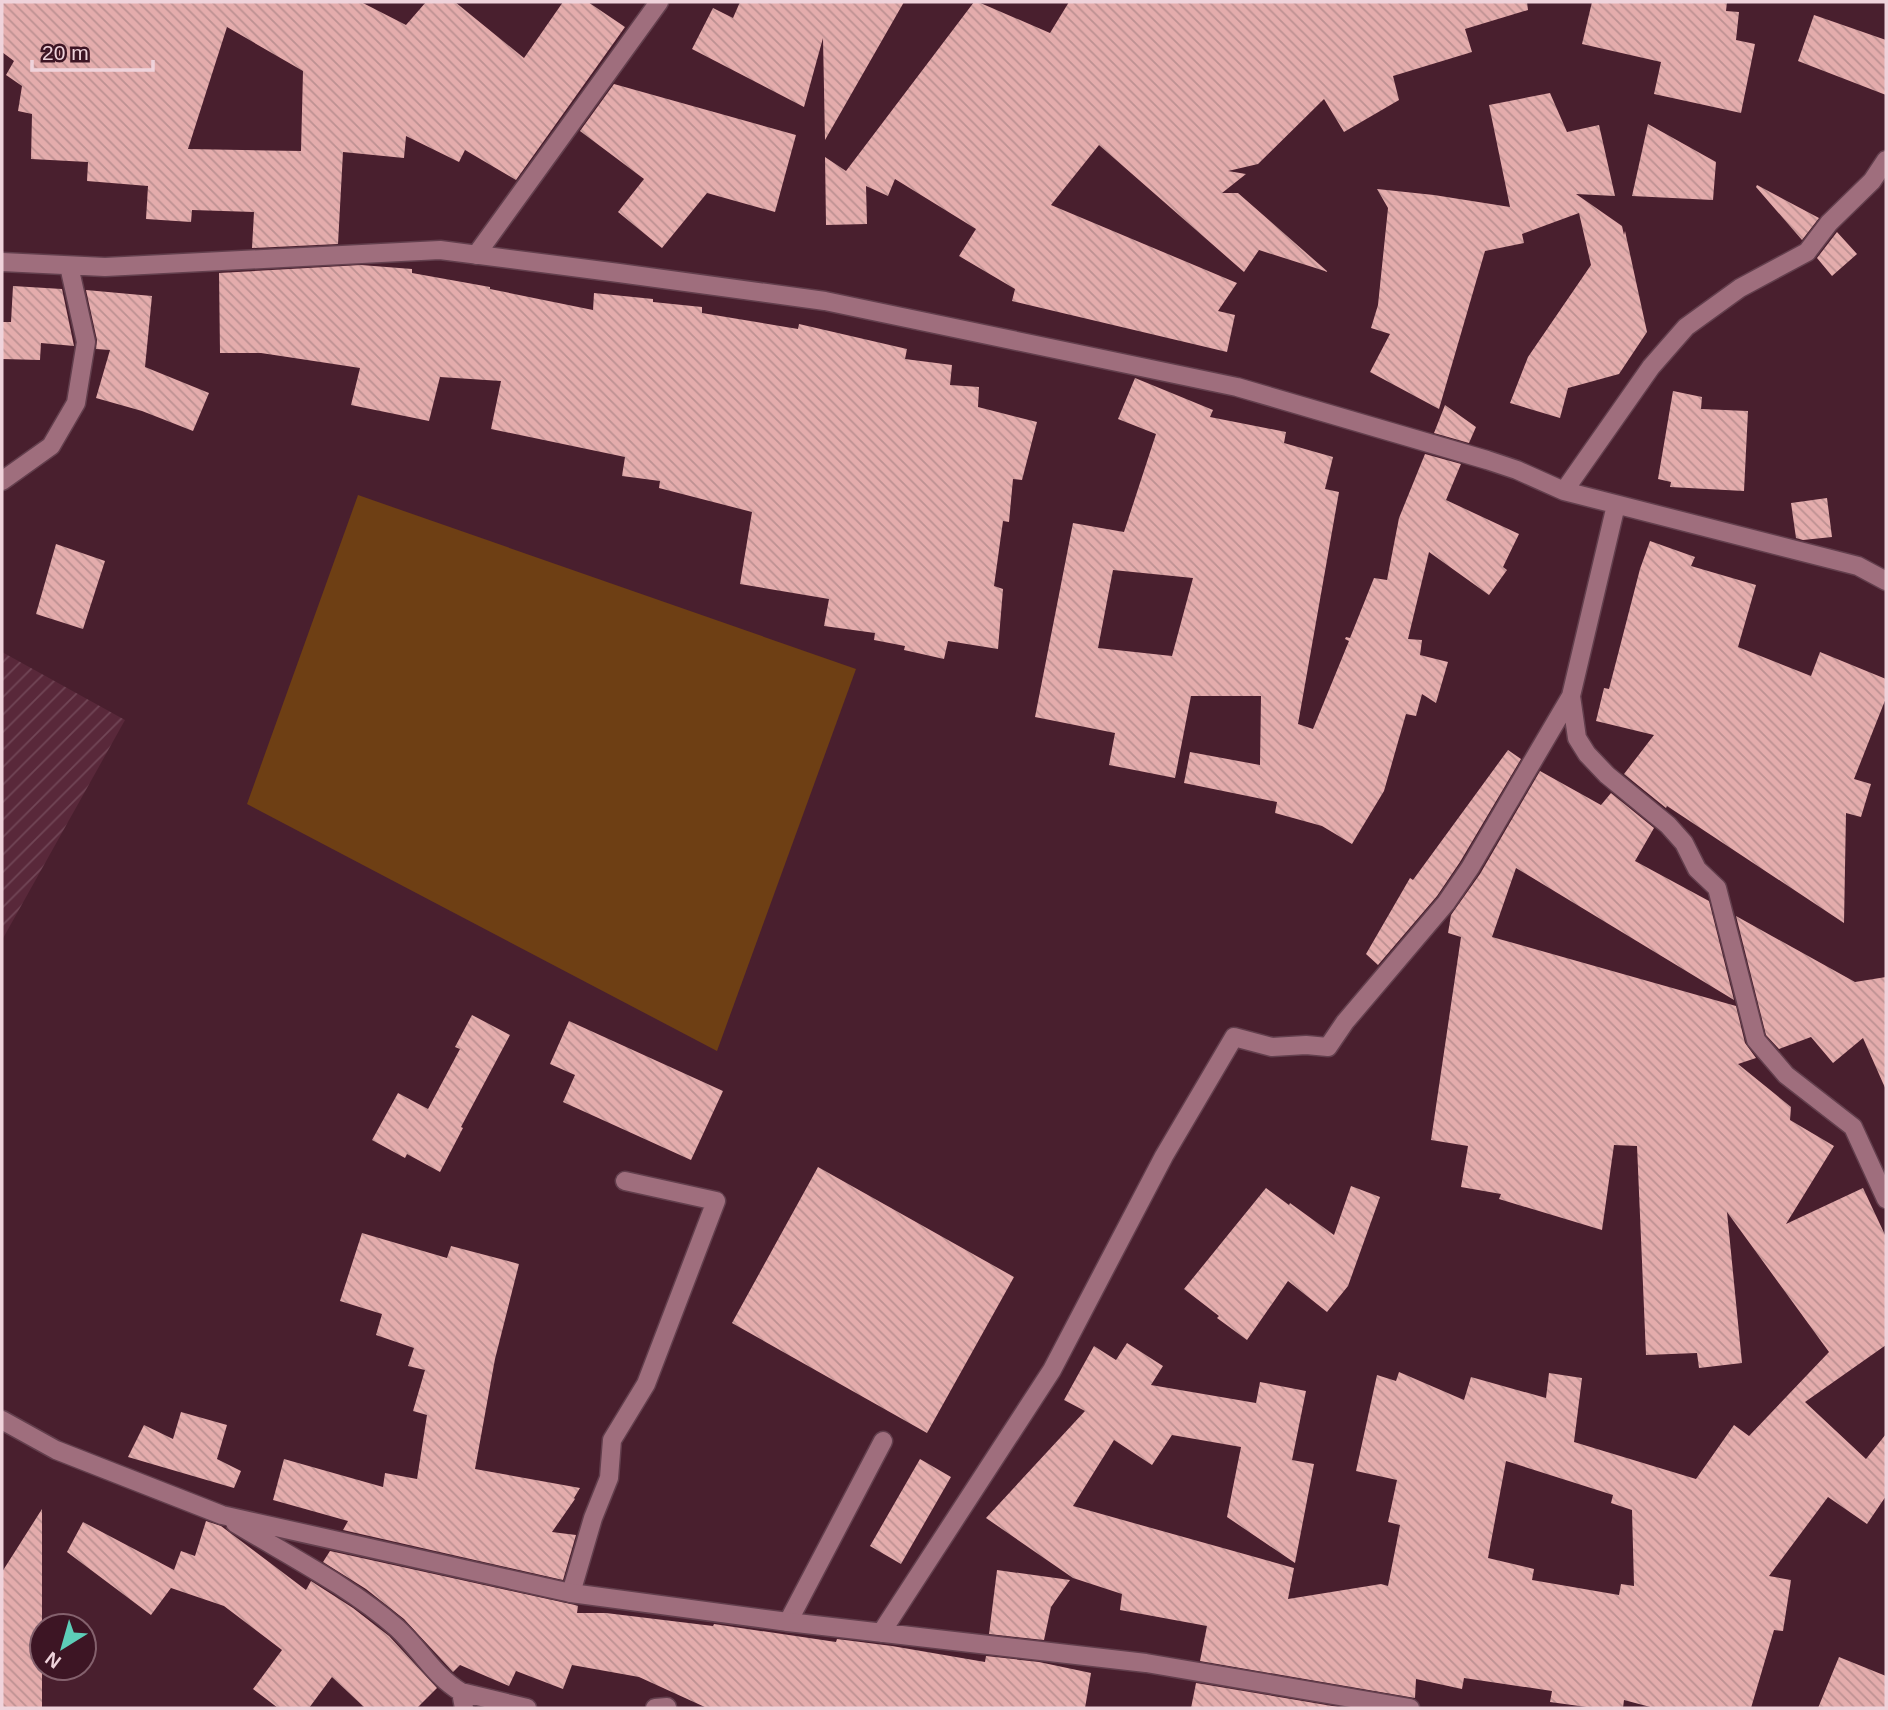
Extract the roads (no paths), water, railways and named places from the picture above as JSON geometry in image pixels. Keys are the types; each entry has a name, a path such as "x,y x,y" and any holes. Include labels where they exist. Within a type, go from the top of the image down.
{"street":[{"path":"476,255 659,2"},
{"path":"1564,491 1651,367 1686,327 1740,288 1807,252 1829,223 1872,181 1886,160"},
{"path":"2,261 105,267 440,250 825,301 1237,387 1487,460 1564,491 1858,566 1886,581"},
{"path":"2,481 51,446 76,402 86,342 69,265"},
{"path":"881,1633 1052,1370 1164,1156 1234,1037 1272,1047 1328,1047 1345,1022 1446,903 1470,868 1571,696 1616,505"},
{"path":"1571,696 1577,738 1587,754 1607,775 1668,825 1684,843 1697,869 1717,888 1756,1040 1786,1075 1853,1127 1886,1199"},
{"path":"571,1593 593,1518 610,1478 612,1440 646,1384 716,1200 625,1181"},
{"path":"2,1420 56,1450 222,1515 571,1593 788,1622 1146,1663 1410,1708"},
{"path":"788,1622 883,1441"},
{"path":"222,1515 360,1599 398,1629 462,1700 527,1708"},
{"path":"655,1708 667,1707"}]}
